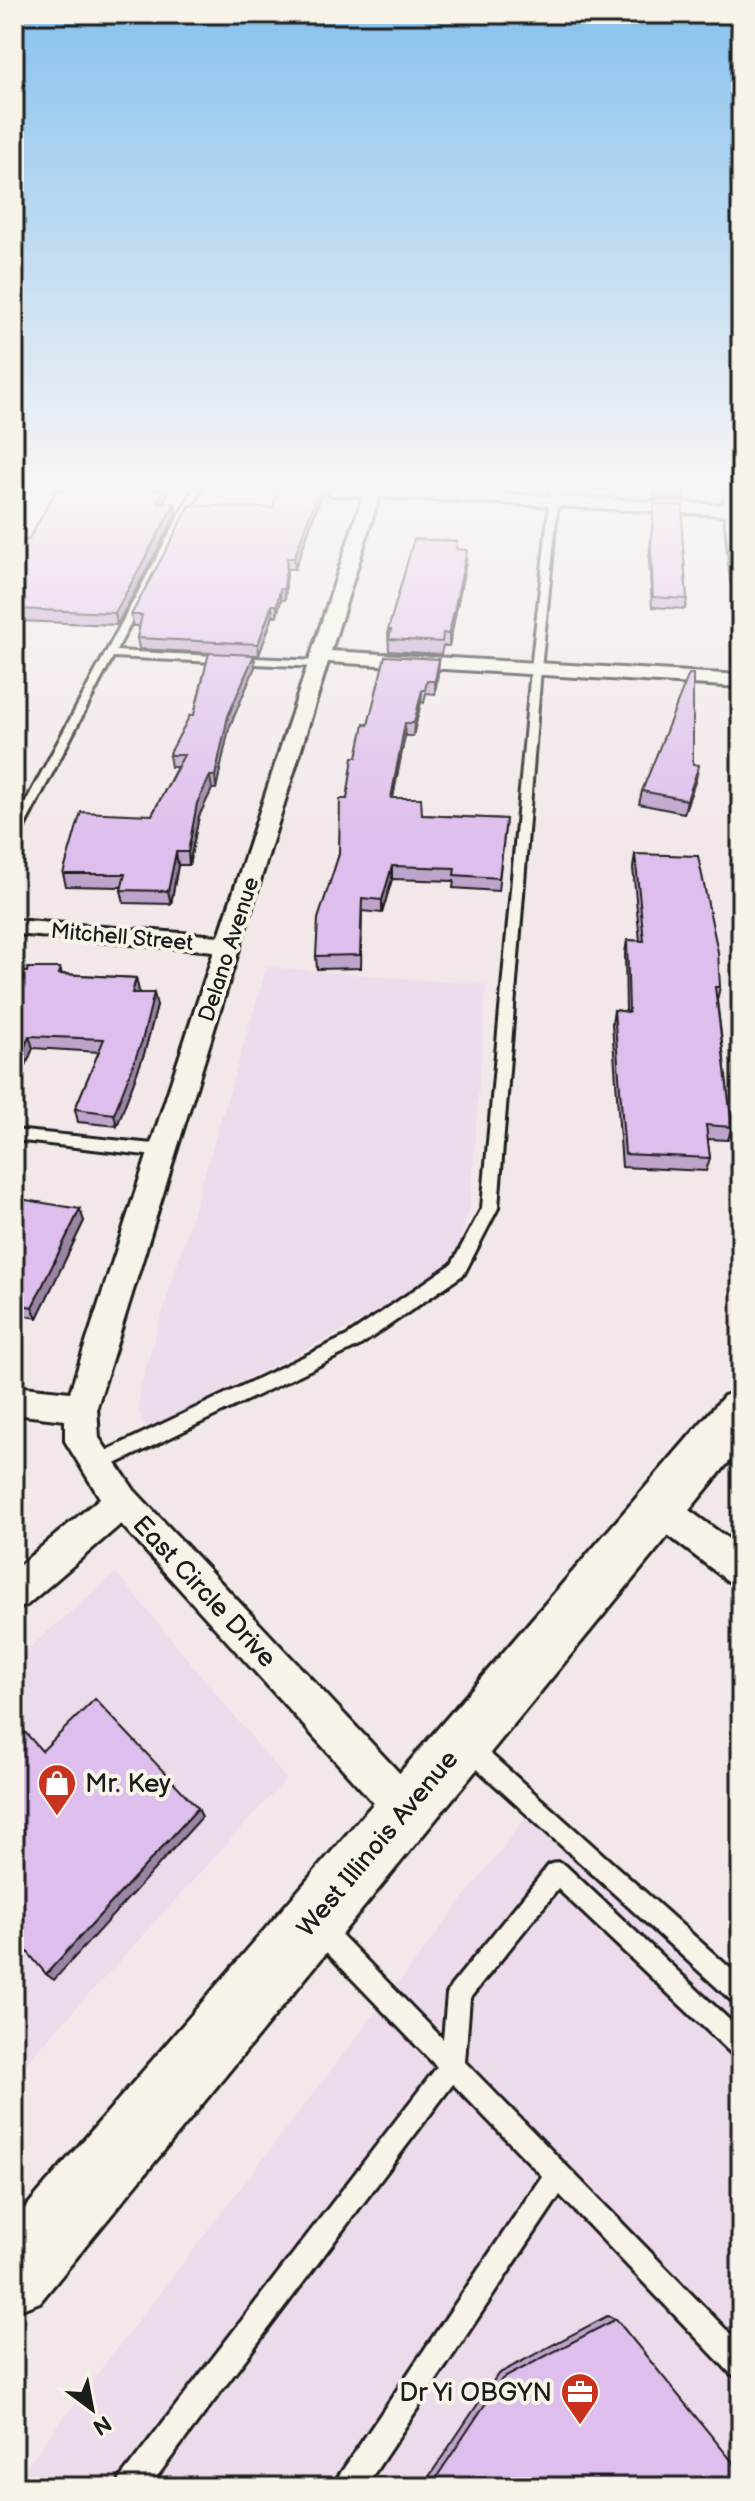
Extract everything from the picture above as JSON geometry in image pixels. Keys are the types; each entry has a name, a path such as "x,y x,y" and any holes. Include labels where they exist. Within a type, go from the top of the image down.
{"main road":[{"name":"West Illinois Avenue","path":"14,2276 741,1411"}],"street":[{"name":"Delano Avenue","path":"81,1407 335,607"},
{"path":"318,660 741,681"},
{"name":"Mitchell Street","path":"14,927 229,945"},
{"path":"14,1400 81,1407"},
{"name":"East Circle Drive","path":"81,1407 82,1441 122,1501 406,1809"},
{"path":"14,1593 122,1501"},
{"path":"659,1508 741,1569"}],"lane":[{"path":"14,835 136,607"},
{"path":"97,1464 353,1341 458,1269 490,1208 543,607"},
{"path":"111,654 318,660"},
{"path":"14,1135 163,1151"},
{"path":"461,1742 741,1994"},
{"path":"131,2487 453,2065 459,1994 557,1873 741,2047"},
{"path":"312,1921 741,2364"},
{"path":"348,2487 558,2175"}],"shaded area":[{"path":"267,967 486,985 470,1206 453,1267 421,1291 147,1429 139,1411 140,1387"},
{"path":"116,1572 286,1779 14,2076 14,1661"},
{"path":"530,1812 741,2006 741,2487 14,2487 14,2482"}],"building":[{"path":"14,607 118,607 115,613 15,609 14,612"},
{"path":"135,607 271,607 258,644 137,638 142,615 131,615"},
{"path":"395,607 455,607 449,634 443,633 442,642 389,639 391,630 388,630"},
{"path":"209,653 254,655 228,716 215,776 210,776 197,803 188,852 176,852 168,891 121,890 125,874 63,874 81,812 152,815 184,755 169,755 190,715 194,715"},
{"path":"385,656 439,659 435,681 427,681 425,690 422,690 414,723 405,723 391,798 421,798 422,815 506,819 499,878 454,875 455,868 392,866 382,900 362,898 360,955 316,956 318,919 339,854 340,799 347,799 353,757 357,757 364,724 368,725"},
{"path":"689,674 693,674 693,764 699,765 687,800 642,791"},
{"path":"635,854 698,856 718,952 720,987 715,987 732,1127 706,1125 710,1158 625,1154 614,1010 629,1012 627,940 644,941"},
{"path":"28,968 60,968 59,974 136,978 132,993 154,993 142,1041 114,1114 75,1109 104,1039 29,1036 14,1072 14,971 27,972"},
{"path":"14,1198 80,1209 32,1307 14,1303"},
{"path":"95,1699 198,1808 46,1974 14,1936 14,1720 42,1751"},
{"name":"Dr Yi OBGYN","path":"616,2319 741,2472 741,2487 430,2487 502,2379"}],"place":[{"name":"Mr. Key","path":"57,1817"},
{"name":"Dr Yi OBGYN","path":"580,2426"}]}
